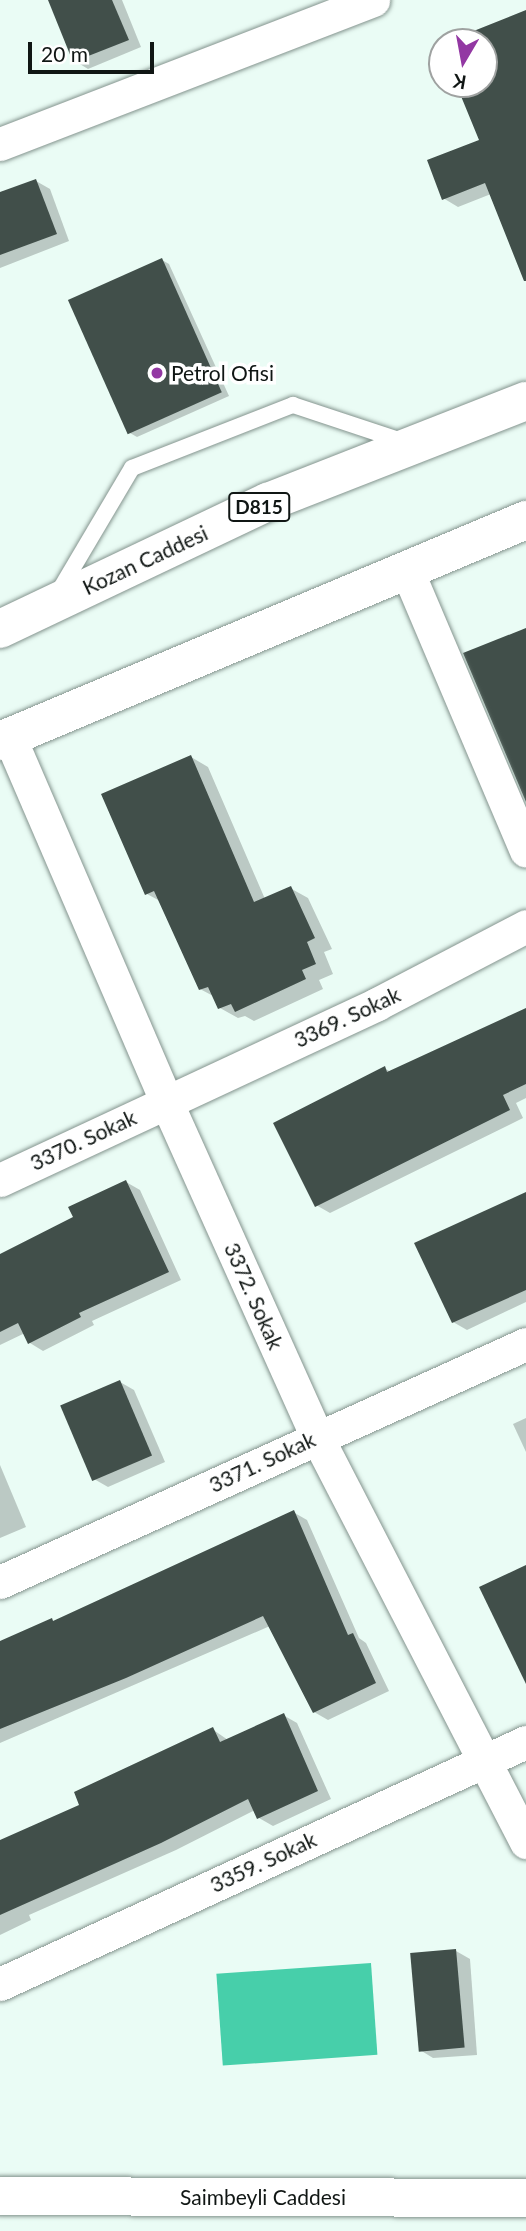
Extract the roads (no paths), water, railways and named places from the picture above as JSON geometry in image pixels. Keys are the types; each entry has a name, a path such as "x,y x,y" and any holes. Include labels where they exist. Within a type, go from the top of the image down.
{"main road":[{"name":"Kozan Caddesi","path":"0,629 268,502 526,401"},
{"path":"5,738 526,520"},
{"name":"Saimbeyli Caddesi","path":"0,2196 517,2191"}],"street":[{"path":"0,144 373,0"},
{"path":"406,568 526,851"},
{"name":"3372. Sokak","path":"5,738 317,1437 526,1842"},
{"name":"3369. Sokak","path":"166,1101 377,1004 526,926"},
{"name":"3370. Sokak","path":"0,1180 166,1101"},
{"name":"3371. Sokak","path":"0,1582 526,1344"},
{"name":"3359. Sokak","path":"0,1984 526,1742"}],"lane":[{"path":"51,605 132,468 293,405 414,445"}],"place":[{"name":"Petrol Ofisi","path":"157,373"}]}
